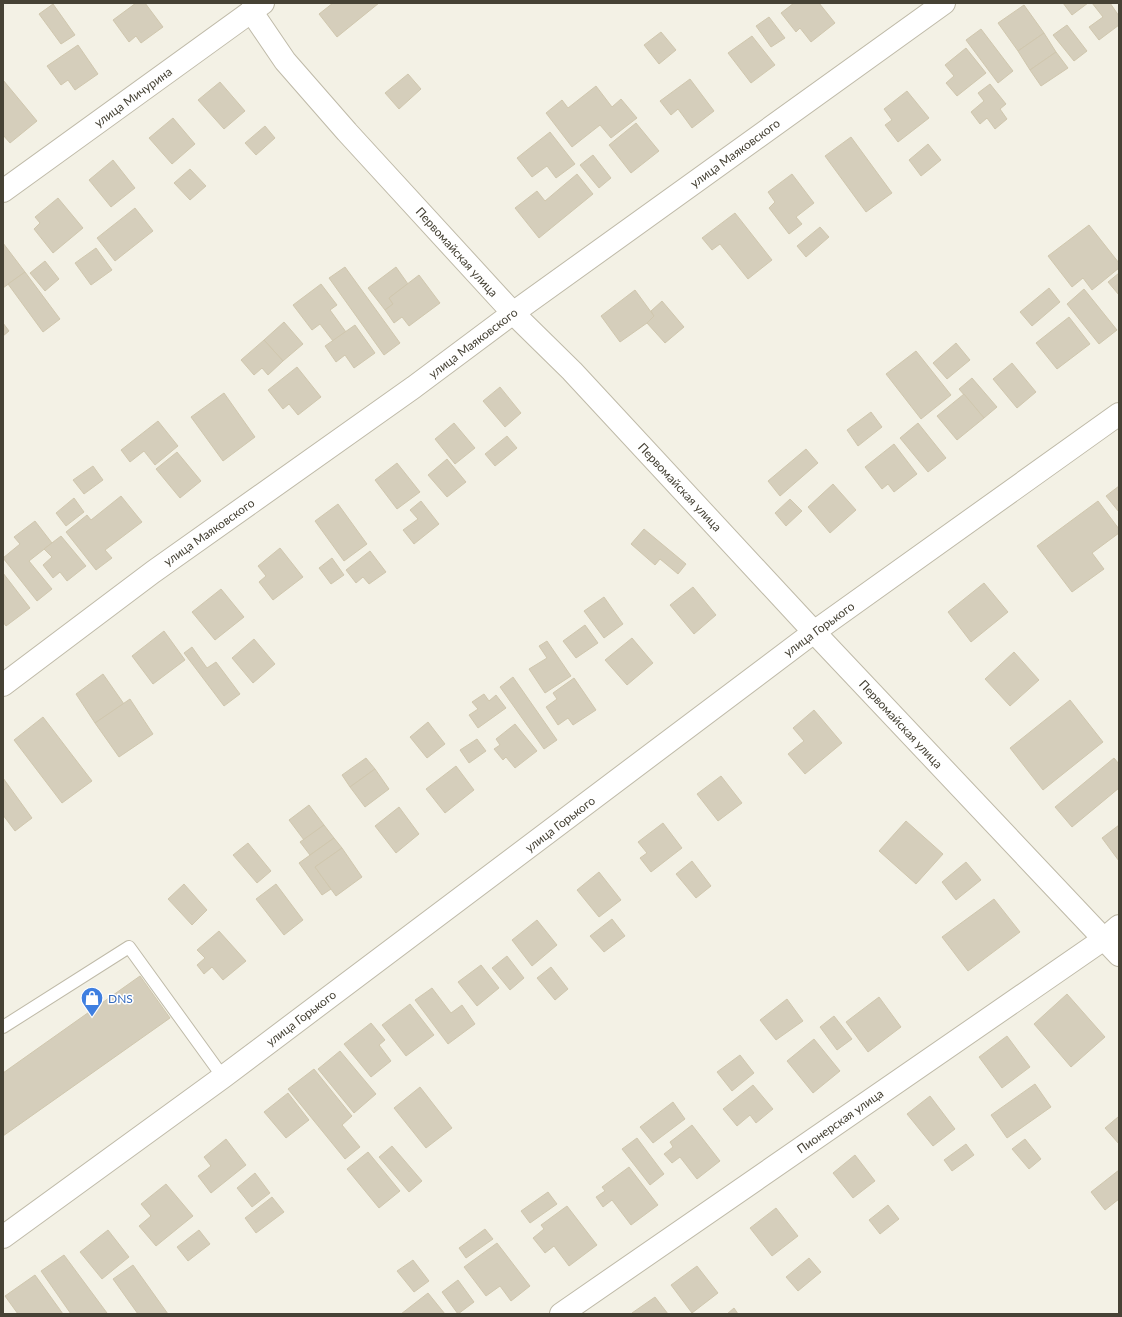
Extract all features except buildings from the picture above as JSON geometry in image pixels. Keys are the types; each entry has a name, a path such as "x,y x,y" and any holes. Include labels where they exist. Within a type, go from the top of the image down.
{"street":[{"name":"улица Маяковского","path":"3,685 153,572 414,387 513,313 944,3"},
{"name":"Первомайская улица","path":"257,7 285,61 352,138 513,313 572,371 814,632 1112,932 1119,955"},
{"name":"улица Мичурина","path":"3,191 257,7"},
{"name":"улица Горького","path":"3,1237 222,1077 814,632 1119,414"},
{"name":"Пионерская улица","path":"560,1314 1112,932"}],"lane":[{"path":"3,1027 129,947 222,1077"}],"place":[{"name":"DNS","path":"92,1018"}]}
